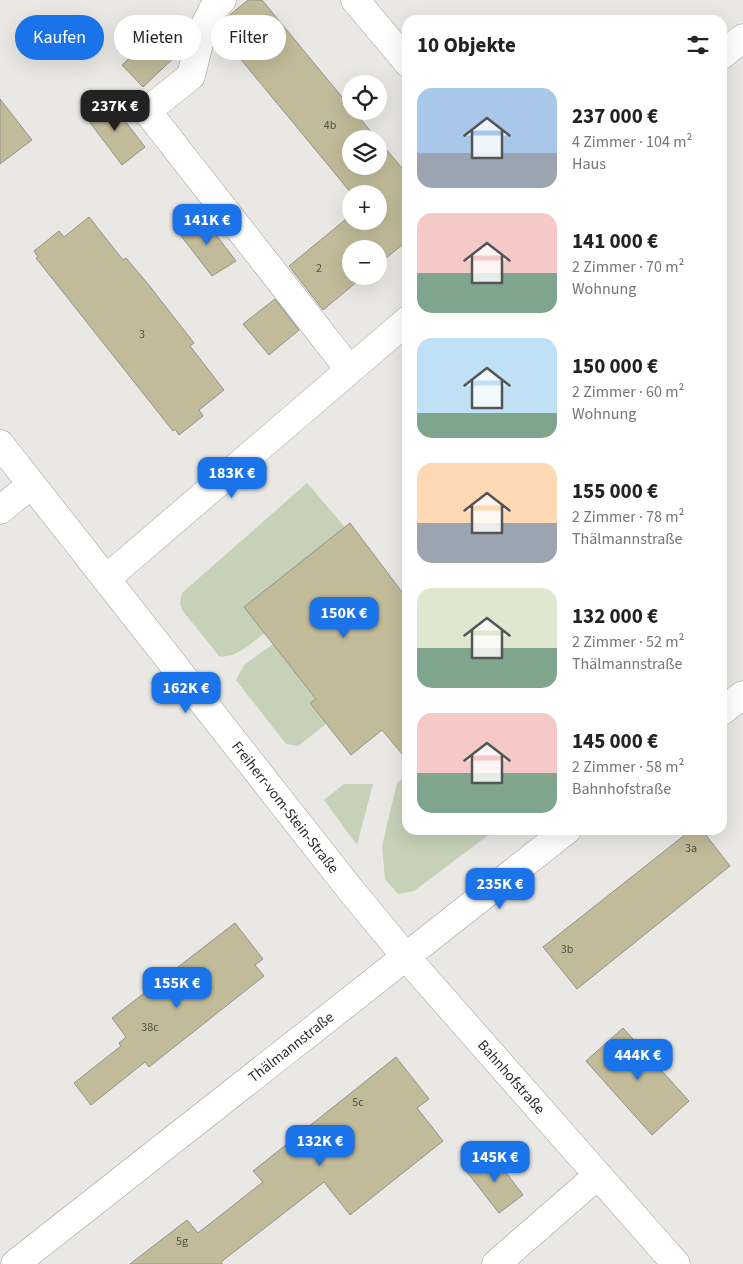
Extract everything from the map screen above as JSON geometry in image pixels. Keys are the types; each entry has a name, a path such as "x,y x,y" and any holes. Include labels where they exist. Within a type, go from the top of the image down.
{"street":[{"path":"222,0 213,9 202,31 191,76 147,111 349,369"},
{"path":"355,0 402,56"},
{"path":"727,51 743,38"},
{"path":"107,578 402,325"},
{"name":"Freiherr-vom-Stein-Straße","path":"0,444 341,878 406,957"},
{"path":"0,510 31,485"},
{"path":"727,706 743,695"},
{"name":"Thälmannstraße","path":"15,1264 561,835"},
{"name":"Bahnhofstraße","path":"406,957 676,1264"},
{"path":"496,1264 597,1176"}],"green space":[{"path":"307,483 345,527 244,607 265,633 237,653 225,657 219,656 182,610 180,603 182,593"},
{"path":"273,644 316,699 310,704 326,724 298,746 286,744 236,680 244,665"},
{"path":"402,779 402,835 488,835 414,891 398,894 385,879 382,846 397,783"},
{"path":"344,784 373,784 357,845 324,800"}],"building":[{"path":"248,0 262,0 274,15 230,15"},
{"path":"286,29 342,97 342,120 361,120 370,130 342,130 342,175 387,175 387,150 402,168 402,245 387,257 387,240 342,240 342,285 353,285 323,310 289,266 342,222 342,230 387,230 387,185 345,185 241,60 286,60"},
{"path":"128,60 172,60 143,87 122,65"},
{"path":"0,99 32,140 0,164"},
{"path":"108,99 145,147 122,165 85,116"},
{"path":"200,214 236,261 212,276 178,232"},
{"path":"89,217 123,260 126,258 148,284 194,343 190,346 224,390 199,410 203,416 179,435 175,429 173,431 36,258 38,257 34,251 59,231 64,237"},
{"path":"275,299 299,330 269,355 243,324"},
{"path":"350,523 402,592 402,754 382,730 351,755 310,703 316,699 244,607"},
{"path":"685,835 706,835 730,866 577,989 543,947"},
{"path":"235,923 263,959 255,965 264,976 149,1067 145,1062 91,1105 74,1083 121,1046 119,1043 126,1037 112,1018"},
{"path":"623,1028 689,1101 652,1135 586,1061"},
{"path":"396,1057 429,1099 417,1108 443,1141 350,1215 324,1182 221,1262 222,1264 130,1264 187,1220 198,1233 263,1182 253,1171"},
{"path":"491,1153 523,1195 499,1213 467,1172"}]}
